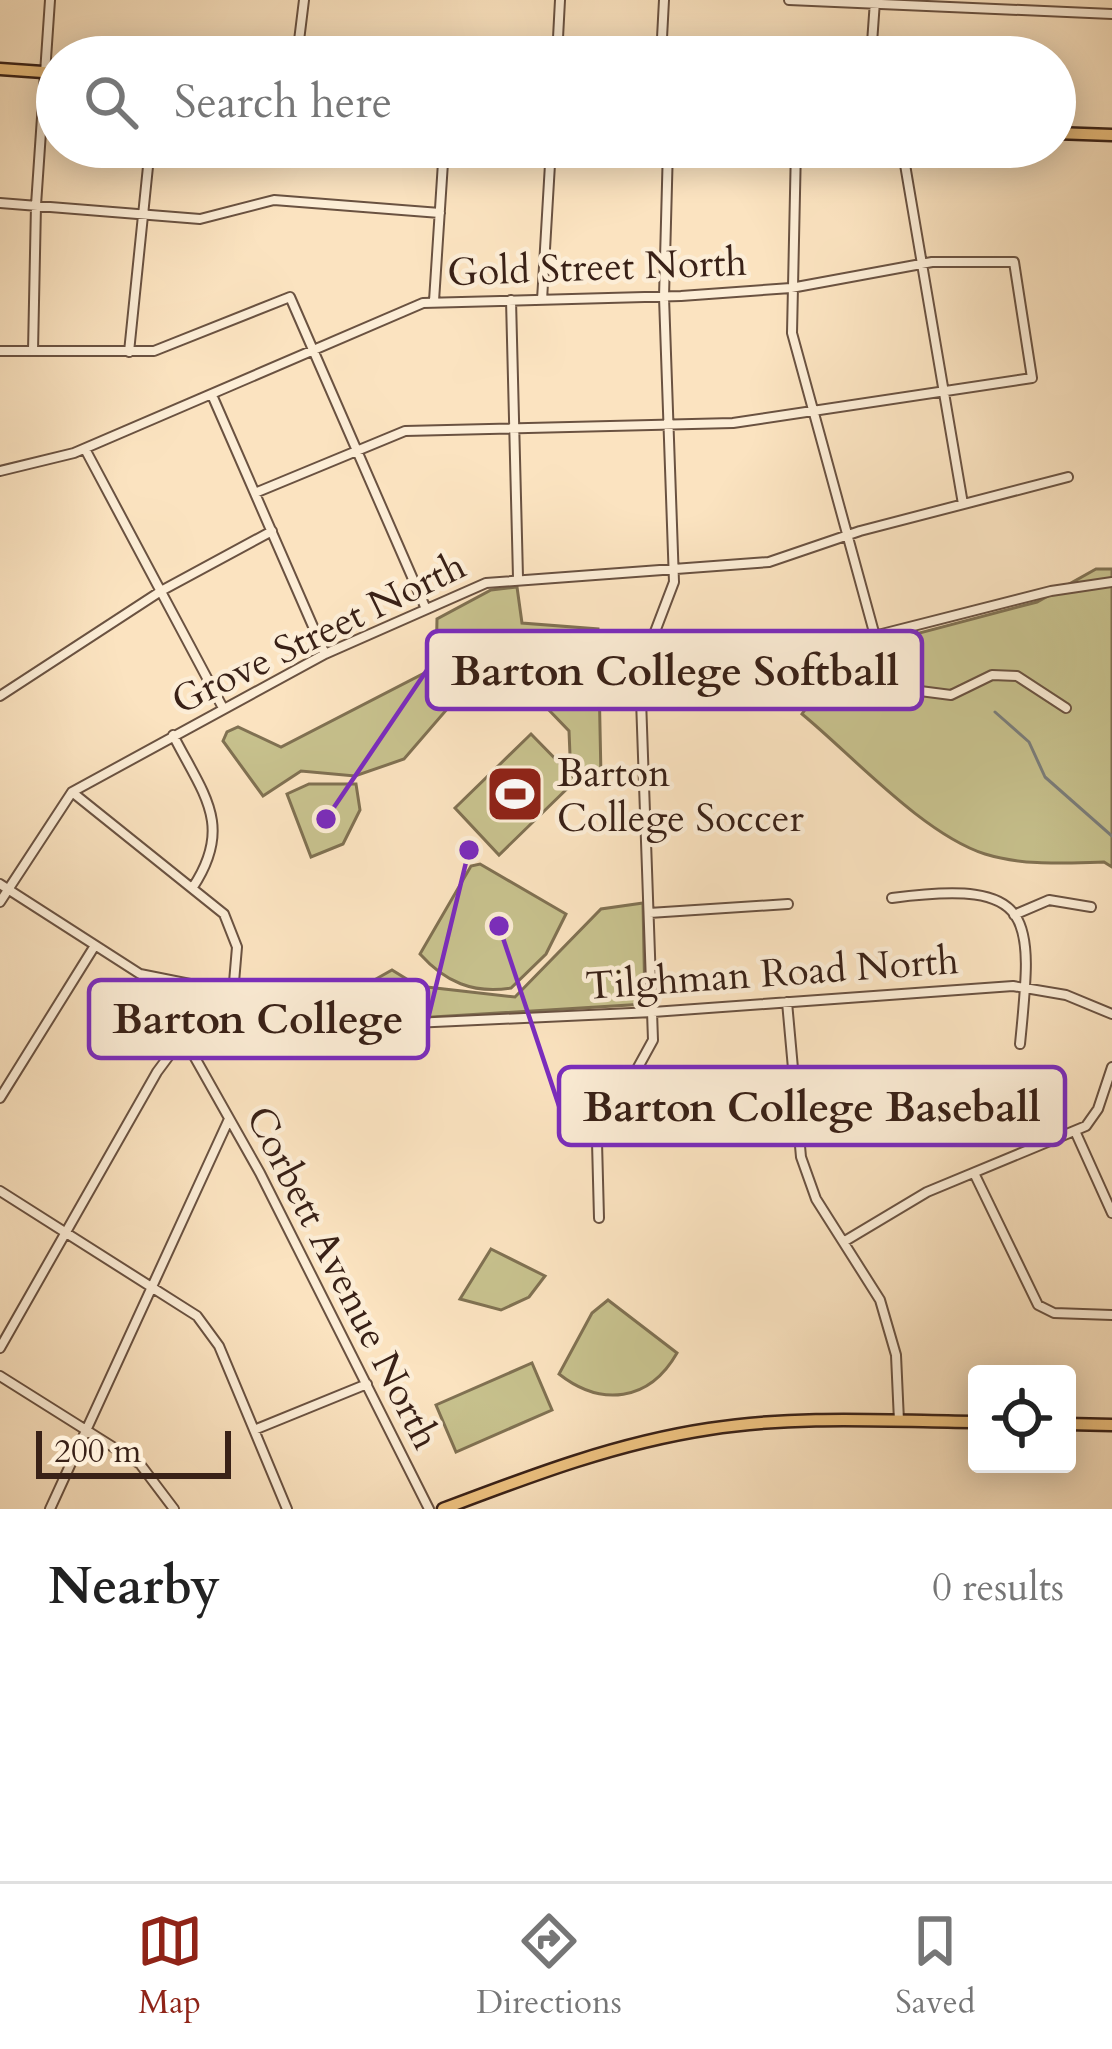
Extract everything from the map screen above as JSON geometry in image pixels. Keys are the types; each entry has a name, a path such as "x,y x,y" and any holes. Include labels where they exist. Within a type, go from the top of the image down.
{"main road":[{"path":"0,69 36,72"},
{"path":"1076,134 1112,135"},
{"path":"443,1509 568,1462 664,1437 783,1421 968,1422"},
{"path":"1076,1424 1112,1425"}],"street":[{"path":"50,0 50,36"},
{"path":"300,36 304,0"},
{"path":"558,36 560,0"},
{"path":"662,36 664,0"},
{"path":"789,0 1112,14"},
{"path":"873,36 875,2"},
{"path":"33,351 40,168"},
{"path":"129,352 147,168"},
{"path":"434,302 443,168"},
{"path":"542,300 550,168"},
{"path":"599,1218 597,1142 652,1046 640,658 671,597 674,570 664,297 667,168"},
{"path":"795,168 792,333 889,687 951,695 992,675 1017,676 1066,708"},
{"path":"906,168 963,504"},
{"path":"0,202 200,219 274,200 440,213"},
{"name":"Gold Street North","path":"0,471 85,449 434,302 664,297 791,288 922,264 1012,260 1032,378 943,392"},
{"path":"0,351 129,352 170,346 290,297 426,609"},
{"path":"511,300 518,577"},
{"path":"255,493 405,431 669,426 815,415 943,392"},
{"path":"212,395 325,654"},
{"path":"85,449 223,708"},
{"name":"Grove Street North","path":"0,902 4,887 72,792 325,654 486,583 518,577 769,562 847,535 1068,477"},
{"path":"0,696 161,591 272,531"},
{"path":"874,636 1051,591 1112,582"},
{"path":"172,736 214,825 212,856 193,887"},
{"path":"72,792 193,887 231,926 238,957 233,994"},
{"path":"4,887 149,976"},
{"path":"892,898 968,890 998,900 1013,915 1026,941 1020,1044"},
{"path":"1013,915 1040,901 1091,907"},
{"path":"649,913 788,904"},
{"path":"0,1099 94,946"},
{"name":"Tilghman Road North","path":"149,976 403,1025 1026,987 1112,1014"},
{"name":"Corbett Avenue North","path":"149,976 230,1118 429,1509"},
{"path":"787,1002 795,1113 808,1178 880,1300 892,1338 899,1421"},
{"path":"0,1348 183,1037"},
{"path":"845,1240 927,1192 1075,1131 1096,1113 1112,1067"},
{"path":"795,1113 839,1108 925,1083"},
{"path":"50,1509 230,1118"},
{"path":"1075,1131 1112,1213"},
{"path":"974,1173 1038,1305 1054,1313 1112,1315"},
{"path":"0,1192 152,1286 204,1324 219,1346 287,1509"},
{"path":"0,1376 140,1464 174,1509"},
{"path":"254,1430 367,1384"}],"shaded area":[{"path":"1096,569 1112,569 1112,867 1104,862 1014,860 961,844 913,812 802,714 822,686 898,673 889,641 1037,602"},
{"path":"517,587 522,623 598,629 601,777 591,777 570,755 569,731 546,707 549,681 504,643 404,759 355,776 301,771 263,796 223,741 227,732 238,727 281,747 436,667 437,619 491,590"},
{"name":"Barton College Soccer","path":"531,734 576,780 499,855 455,808"},
{"path":"309,784 356,784 360,810 343,844 311,857 287,794"},
{"path":"480,864 566,914 546,954 511,988 461,984 420,954 471,866"},
{"path":"643,903 645,1004 400,1019 376,979 392,970 418,986 515,997 601,909"},
{"path":"491,1249 545,1276 529,1297 501,1310 460,1299"},
{"path":"608,1300 677,1353 653,1382 623,1394 591,1392 559,1374 592,1313"},
{"path":"532,1363 552,1410 456,1452 436,1405"}],"waterway":[{"path":"995,712 1029,742 1045,777 1112,836"}],"place":[{"name":"Barton College Soccer","path":"515,794"},
{"name":"Barton College Softball","path":"326,819"},
{"name":"Barton College","path":"469,850"},
{"name":"Barton College Baseball","path":"499,926"}]}
